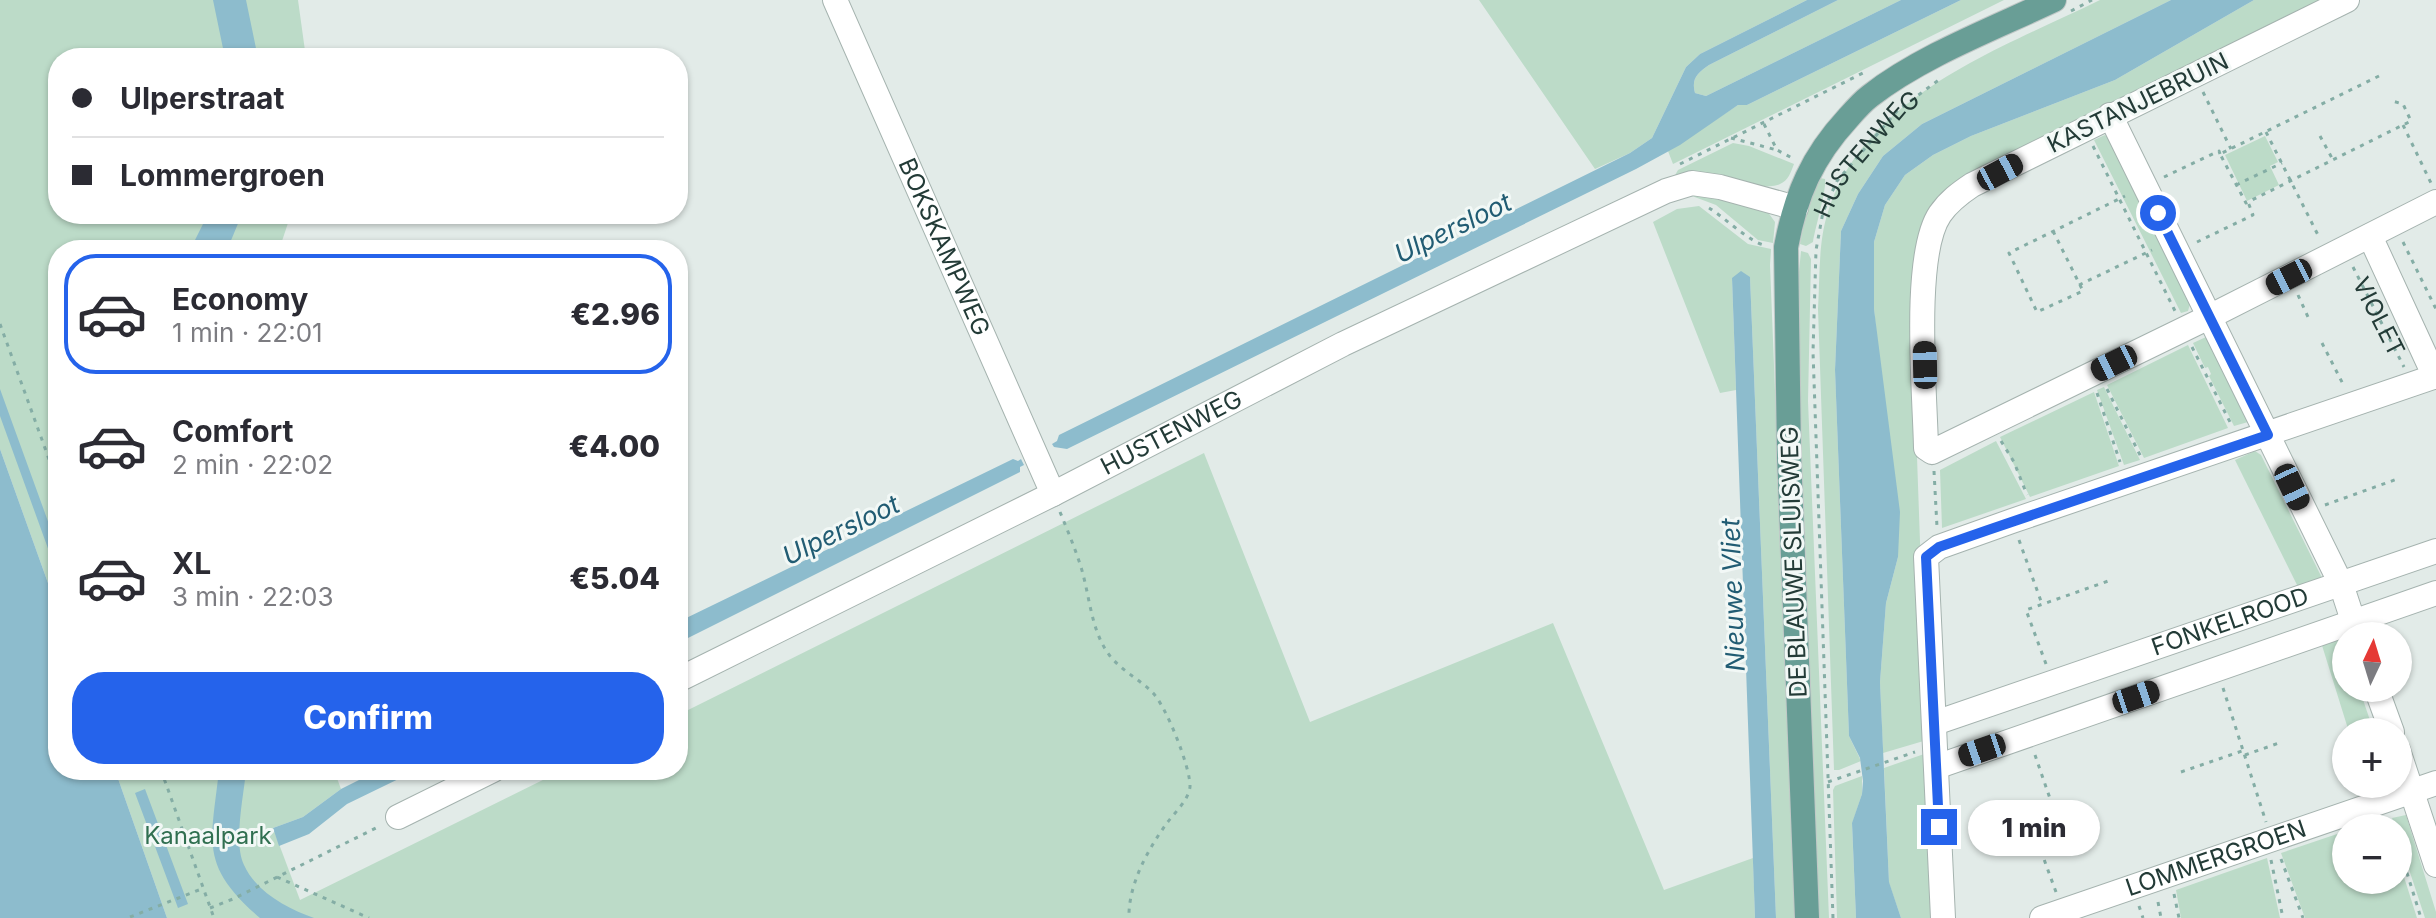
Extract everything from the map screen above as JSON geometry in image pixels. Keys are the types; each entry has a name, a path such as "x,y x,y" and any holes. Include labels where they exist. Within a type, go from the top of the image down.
{"main road":[{"name":"HUSTENWEG","path":"1796,208 1801,189 1819,152 1868,97 1911,69 2059,7"},
{"name":"DE BLAUWE SLUISWEG","path":"1796,208 1786,247 1789,454 1807,918"}],"street":[{"name":"BOKSKAMPWEG","path":"835,0 1053,494"},
{"name":"KASTANJEBRUIN","path":"1932,452 1926,448 1924,273 1927,244 1939,216 1954,197 2084,128 2347,0"},
{"path":"2110,115 2341,584 2354,622"},
{"name":"HUSTENWEG","path":"688,675 1053,494 1343,344 1666,191 1692,183 1720,187 1796,208"},
{"path":"1932,452 1991,423 2097,380 2184,329 2436,202"},
{"name":"VIOLET","path":"2370,236 2428,379"},
{"path":"1943,918 1926,557 1939,547 2012,521 2428,379"},
{"name":"FONKELROOD","path":"1935,745 2052,683 2436,551"},
{"path":"2372,622 2436,593"},
{"path":"1935,745 2029,734 2217,669 2332,636"},
{"path":"398,817 473,780"},
{"name":"LOMMERGROEN","path":"2412,791 2436,783"},
{"path":"2412,791 2436,865"},
{"name":"LOMMERGROEN","path":"2052,914 2272,844 2394,798"}],"path":[{"path":"2059,7 2092,0"},
{"path":"2195,74 2231,149"},
{"path":"2220,154 2379,76"},
{"name":"HUSTENWEG","path":"1816,250 1823,212 1837,181 1897,111 1939,79"},
{"path":"2248,202 2411,121 2403,104 2392,101"},
{"path":"1666,191 1666,181 1673,167 1763,123"},
{"path":"2403,125 2436,193"},
{"path":"2084,128 2241,444"},
{"name":"VIOLET","path":"2266,132 2291,181 2337,253 2428,379"},
{"path":"2320,136 2333,160"},
{"path":"1731,138 1777,150"},
{"path":"2053,231 2079,285 2083,291 2037,312 2009,253 2053,231 2219,151 2248,202 2253,215 2174,246 2146,252 2079,285"},
{"path":"2236,185 2282,163"},
{"path":"1703,204 1728,219 1756,245 1786,247"},
{"path":"2394,224 2436,309"},
{"name":"DE BLAUWE SLUISWEG","path":"1816,250 1813,352 1833,918"},
{"path":"2289,277 2308,317"},
{"path":"0,324 48,456"},
{"path":"2322,343 2353,405"},
{"path":"2097,380 2143,461"},
{"path":"2097,380 2127,482"},
{"path":"1991,423 2014,462 2036,513"},
{"path":"1932,452 1939,547"},
{"path":"2304,512 2400,478"},
{"path":"1053,494 1081,566 1087,598 1100,636 1110,656 1152,692 1164,707 1176,735 1190,784 1188,797 1165,825 1145,858 1128,906 1129,918"},
{"path":"2012,521 2042,604"},
{"path":"2052,683 2026,610 2111,580"},
{"path":"2217,669 2272,844 2303,918"},
{"path":"2029,734 2056,816"},
{"path":"2181,772 2279,743"},
{"path":"1828,782 1897,758"},
{"path":"165,780 214,918"},
{"path":"2052,914 2031,824 2080,808"},
{"path":"210,908 398,817"},
{"path":"2272,844 2283,918"},
{"path":"277,877 369,918"},
{"path":"130,917 204,888"},
{"path":"2412,889 2421,918"},
{"path":"2156,894 2161,918"}],"green space":[{"path":"0,0 298,0 305,48 48,48 48,224 288,224 282,240 48,240 48,583 0,449"},
{"path":"1479,0 1807,0 1700,54 1686,67 1652,138 1630,153 1595,169"},
{"path":"1838,0 1901,0 1706,96 1695,93 1696,76 1709,65"},
{"path":"1961,0 2004,0 1673,164 1668,151 1738,105 1747,105"},
{"path":"2100,0 2171,0 1922,124 1883,156 1858,194 1841,231 1835,370 1849,736 1861,761 1834,770 1818,309 1821,248 1828,212 1846,171 1872,136 1904,106 1940,80 1980,58"},
{"path":"2254,0 2321,0 2007,159 1917,250 1911,287 1927,740 1883,753 1880,682 1886,603 1898,557 1874,309 1874,242 1885,205 1905,175 1933,155 1971,136 2115,80"},
{"path":"2105,135 2111,141 2190,304 2188,311 2181,313 2094,140"},
{"path":"2265,136 2278,162 2270,166 2279,185 2247,201 2225,155"},
{"path":"1733,143 1794,164 1789,176 1780,184 1759,187 1674,177 1678,170"},
{"path":"1820,178 1825,179 1823,200 1813,242 1806,246 1800,244 1807,207"},
{"path":"1704,192 1767,211 1775,222 1773,243 1758,240 1716,205 1684,193"},
{"path":"1699,206 1748,244 1771,249 1796,918 1776,918 1750,277 1732,278 1736,390 1720,393 1653,222 1677,209"},
{"path":"1801,251 1808,253 1811,259 1808,401 1829,918 1816,918 1798,432 1798,282"},
{"path":"2206,337 2248,422 2234,426 2209,376 2208,367 2205,368 2193,343"},
{"path":"2188,345 2228,428 2144,458 2107,385"},
{"path":"2104,387 2140,460 2124,465 2097,390"},
{"path":"2094,392 2119,466 2030,497 2000,437"},
{"path":"1996,441 2026,499 1942,528 1940,470"},
{"path":"2255,451 2261,455 2325,584 2300,591 2235,460"},
{"name":"Kanaalpark","path":"1204,453 1310,722 1553,623 1664,890 1753,858 1755,918 167,918 119,780 338,780 341,789 303,817 273,828 300,900 543,780 688,780 688,710"},
{"path":"2332,635 2332,677 2320,639"},
{"path":"2340,702 2364,702 2369,718 2345,718"},
{"path":"1927,753 1934,918 1901,918 1889,883 1884,768"},
{"path":"1862,776 1862,794 1852,824 1856,918 1837,918 1833,790 1835,786"},
{"path":"2412,834 2436,912 2436,918 2425,918 2412,879"},
{"path":"2332,836 2332,894 2409,894 2417,918 2305,918 2281,853"},
{"path":"2267,858 2280,918 2181,918 2176,890"}],"water":[{"path":"213,0 246,0 256,48 223,48"},
{"path":"1807,0 1838,0 1709,65 1696,76 1695,93 1706,96 1901,0 1961,0 1747,105 1738,105 1680,145 1636,169 1067,449 1052,444 1059,435 1630,153 1652,138 1686,67 1700,54"},
{"path":"2171,0 2254,0 2115,80 1971,136 1933,155 1905,175 1885,205 1874,242 1874,309 1900,512 1898,557 1886,603 1880,682 1889,882 1901,918 1856,918 1852,823 1863,781 1860,758 1849,736 1835,370 1841,231 1858,194 1883,156 1922,124"},
{"path":"203,224 238,224 231,240 195,240"},
{"path":"1741,271 1750,277 1776,918 1755,918 1732,278"},
{"path":"0,389 48,521 48,548 0,416"},
{"path":"0,449 48,583 48,780 119,780 167,918 0,918"},
{"path":"1013,459 1021,459 1024,465 1020,467 1020,472 688,638 688,617"},
{"path":"218,780 245,780 239,844 249,875 274,898 314,918 260,918 240,899 218,867 212,835"},
{"path":"359,780 396,780 347,804 309,834 279,846 273,828 303,817 341,789"},
{"path":"145,789 188,904 178,908 135,793"}],"route":[{"path":"1939,827 1926,557 1939,547 2268,435 2158,213"}],"water label":[{"name":"Ulpersloot","path":"1453,228"},
{"name":"Ulpersloot","path":"841,530"},
{"name":"Nieuwe Vliet","path":"1733,595"}]}
